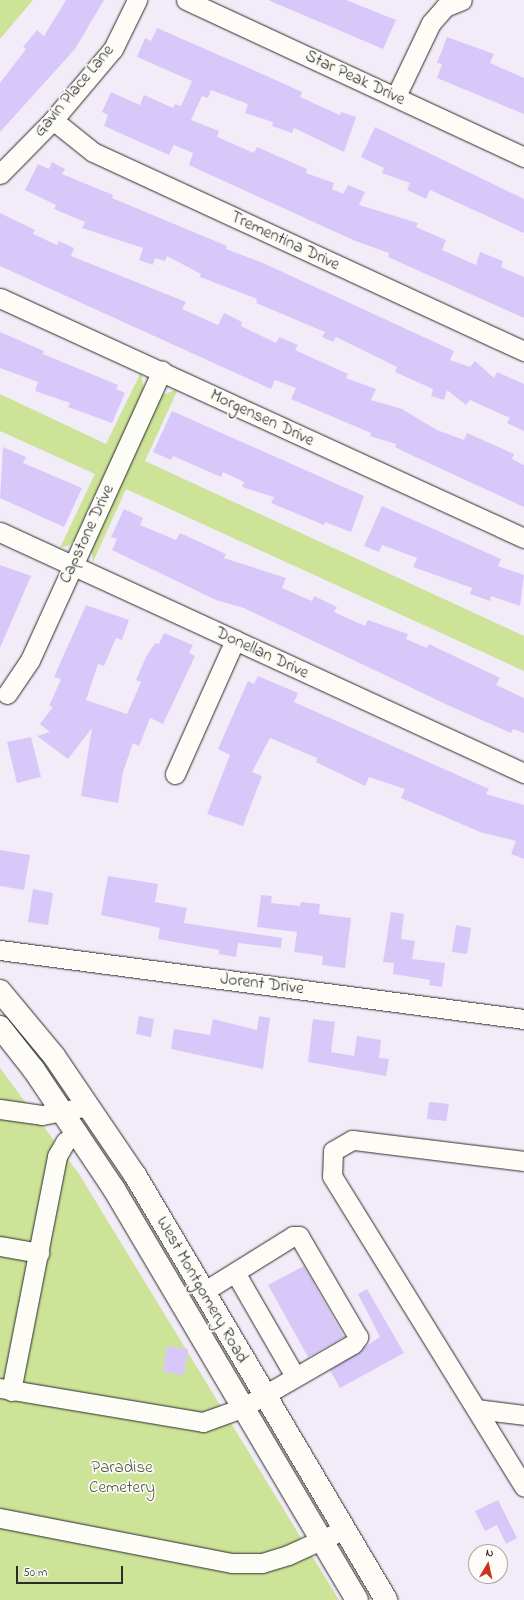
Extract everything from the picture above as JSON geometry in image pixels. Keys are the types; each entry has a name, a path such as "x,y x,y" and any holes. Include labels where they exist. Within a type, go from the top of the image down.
{"main road":[{"name":"West Montgomery Road","path":"0,991 54,1056 90,1106 204,1292 343,1530 386,1600"},
{"name":"West Montgomery Road","path":"0,1027 64,1113 114,1189 321,1542 357,1600"}],"street":[{"name":"Gavin Place Lane","path":"0,174 53,120 113,49 137,0"},
{"name":"Star Peak Drive","path":"186,0 396,96 524,157"},
{"path":"396,96 431,23 445,7 462,0"},
{"name":"Trementina Drive","path":"53,120 92,152 524,352"},
{"name":"Morgensen Drive","path":"0,298 524,538"},
{"name":"Capstone Drive","path":"7,694 30,660 162,372"},
{"name":"Donellan Drive","path":"0,532 524,773"},
{"path":"175,774 235,640"},
{"name":"Jorent Drive","path":"0,950 524,1019"},
{"path":"0,1109 25,1114 64,1113 90,1106"},
{"path":"77,1132 64,1142 58,1156 39,1253 6,1390 203,1422 242,1408 295,1376 353,1344 358,1337 356,1328 299,1236 293,1236 236,1274 204,1292"},
{"path":"524,1161 352,1140 334,1151 332,1176 524,1486"},
{"path":"0,1246 39,1253"},
{"path":"236,1274 295,1376"},
{"path":"476,1409 524,1415"},
{"path":"0,1518 232,1564 262,1563 321,1542 343,1530"}],"green space":[{"path":"0,0 33,0 0,39"},
{"path":"141,372 144,390 75,539 70,545 60,548 95,474 0,431 0,394 106,444"},
{"path":"178,389 145,461 524,636 524,671 126,489 93,562 91,545 160,396"},
{"name":"Paradise Cemetery","path":"0,1068 79,1174 339,1600 0,1600"}],"building":[{"path":"66,0 104,0 75,49 0,132 0,83 26,49 23,47 37,30 44,36"},
{"path":"268,0 346,0 396,20 383,49"},
{"path":"157,28 302,92 300,97 340,115 341,112 356,117 344,152 294,128 292,133 272,126 273,122 245,113 248,104 211,90 208,98 202,96 191,120 219,131 217,137 254,153 257,147 307,169 306,173 334,183 332,189 343,194 348,185 365,192 359,205 418,223 416,227 446,240 442,250 476,265 480,252 503,261 501,267 524,277 524,318 388,257 389,253 353,240 189,165 193,153 174,145 169,155 104,126 108,115 102,112 111,92 140,105 144,95 173,108 175,104 181,106 192,81 137,57 145,38 151,41"},
{"path":"447,37 494,54 490,63 524,78 524,114 437,78 442,64 437,63"},
{"path":"375,127 524,199 524,233 430,190 426,199 407,190 410,183 382,173 384,168 361,157"},
{"path":"52,162 65,169 62,174 113,195 112,198 227,246 226,249 263,263 454,351 450,360 470,367 475,361 494,378 497,372 524,384 524,431 507,423 510,418 470,400 466,405 447,390 444,400 431,396 433,389 395,372 397,367 336,337 333,342 322,337 325,332 256,303 257,299 200,277 201,274 167,256 165,261 155,258 153,265 139,260 143,248 82,228 85,222 54,209 56,205 25,190 38,164 49,169"},
{"path":"0,213 35,230 33,234 57,245 59,241 74,248 71,256 186,302 182,309 218,325 224,313 242,322 241,326 276,343 279,337 298,345 295,350 348,374 346,378 376,389 371,400 402,409 437,430 464,440 467,433 514,454 512,459 524,465 524,507 409,454 395,447 396,444 370,436 371,433 291,399 296,388 275,380 271,389 0,266"},
{"path":"0,332 44,351 43,354 118,385 116,389 125,393 112,423 68,407 70,403 35,391 38,382 0,368"},
{"path":"172,411 364,496 351,532 325,522 324,525 271,503 274,497 242,487 244,482 223,472 221,477 173,456 171,460 153,452"},
{"path":"3,447 26,457 23,463 82,488 64,527 0,498"},
{"path":"382,506 501,559 498,566 524,575 520,606 491,596 490,601 470,594 472,588 413,567 417,558 382,545 379,552 364,546"},
{"path":"124,509 143,518 140,525 176,540 180,533 226,554 224,558 286,578 282,588 312,601 314,596 337,607 334,612 365,626 368,620 408,634 406,639 427,648 429,644 500,678 496,685 524,698 524,733 513,729 511,733 454,708 244,608 216,600 112,550 117,539 111,537"},
{"path":"0,565 31,576 0,648"},
{"path":"86,605 129,620 122,640 116,638 104,666 98,664 86,700 127,714 141,682 136,680 146,657 155,643 159,644 164,633 193,645 189,653 195,656 163,724 150,718 139,746 133,743 123,772 118,803 81,796 92,728 68,759 37,736 50,732 40,724 53,707 49,706 61,679 54,677"},
{"path":"258,676 298,693 294,702 489,789 486,794 524,805 524,859 511,854 516,841 480,832 401,798 405,789 369,777 365,786 316,762 317,758 270,738 252,772 262,776 243,826 207,814 230,755 218,749 248,681 254,684"},
{"path":"31,737 41,777 17,783 7,742"},
{"path":"0,850 30,855 24,890 0,886"},
{"path":"108,876 158,884 155,902 187,908 184,923 282,938 281,948 238,943 236,957 219,954 219,950 158,939 160,928 101,915"},
{"path":"33,889 53,893 48,925 28,922"},
{"path":"261,895 272,896 271,903 300,906 301,902 320,904 319,914 351,918 345,968 322,965 323,956 294,952 297,932 257,927"},
{"path":"391,912 404,914 401,939 415,941 412,959 445,963 442,987 429,985 430,980 393,974 394,963 383,962"},
{"path":"456,925 471,928 467,954 452,952"},
{"path":"139,1016 154,1019 151,1037 136,1034"},
{"path":"259,1016 270,1018 263,1069 171,1049 174,1029 210,1035 213,1019 257,1030"},
{"path":"313,1019 335,1022 331,1052 354,1056 357,1036 381,1040 379,1058 389,1059 386,1076 308,1062"},
{"path":"429,1102 449,1104 446,1121 427,1119"},
{"path":"304,1266 344,1337 308,1357 268,1285"},
{"path":"367,1289 404,1353 340,1388 330,1370 380,1337 358,1294"},
{"path":"167,1346 188,1349 184,1375 163,1372"},
{"path":"498,1500 517,1538 506,1544 497,1525 485,1531 475,1511"}]}
